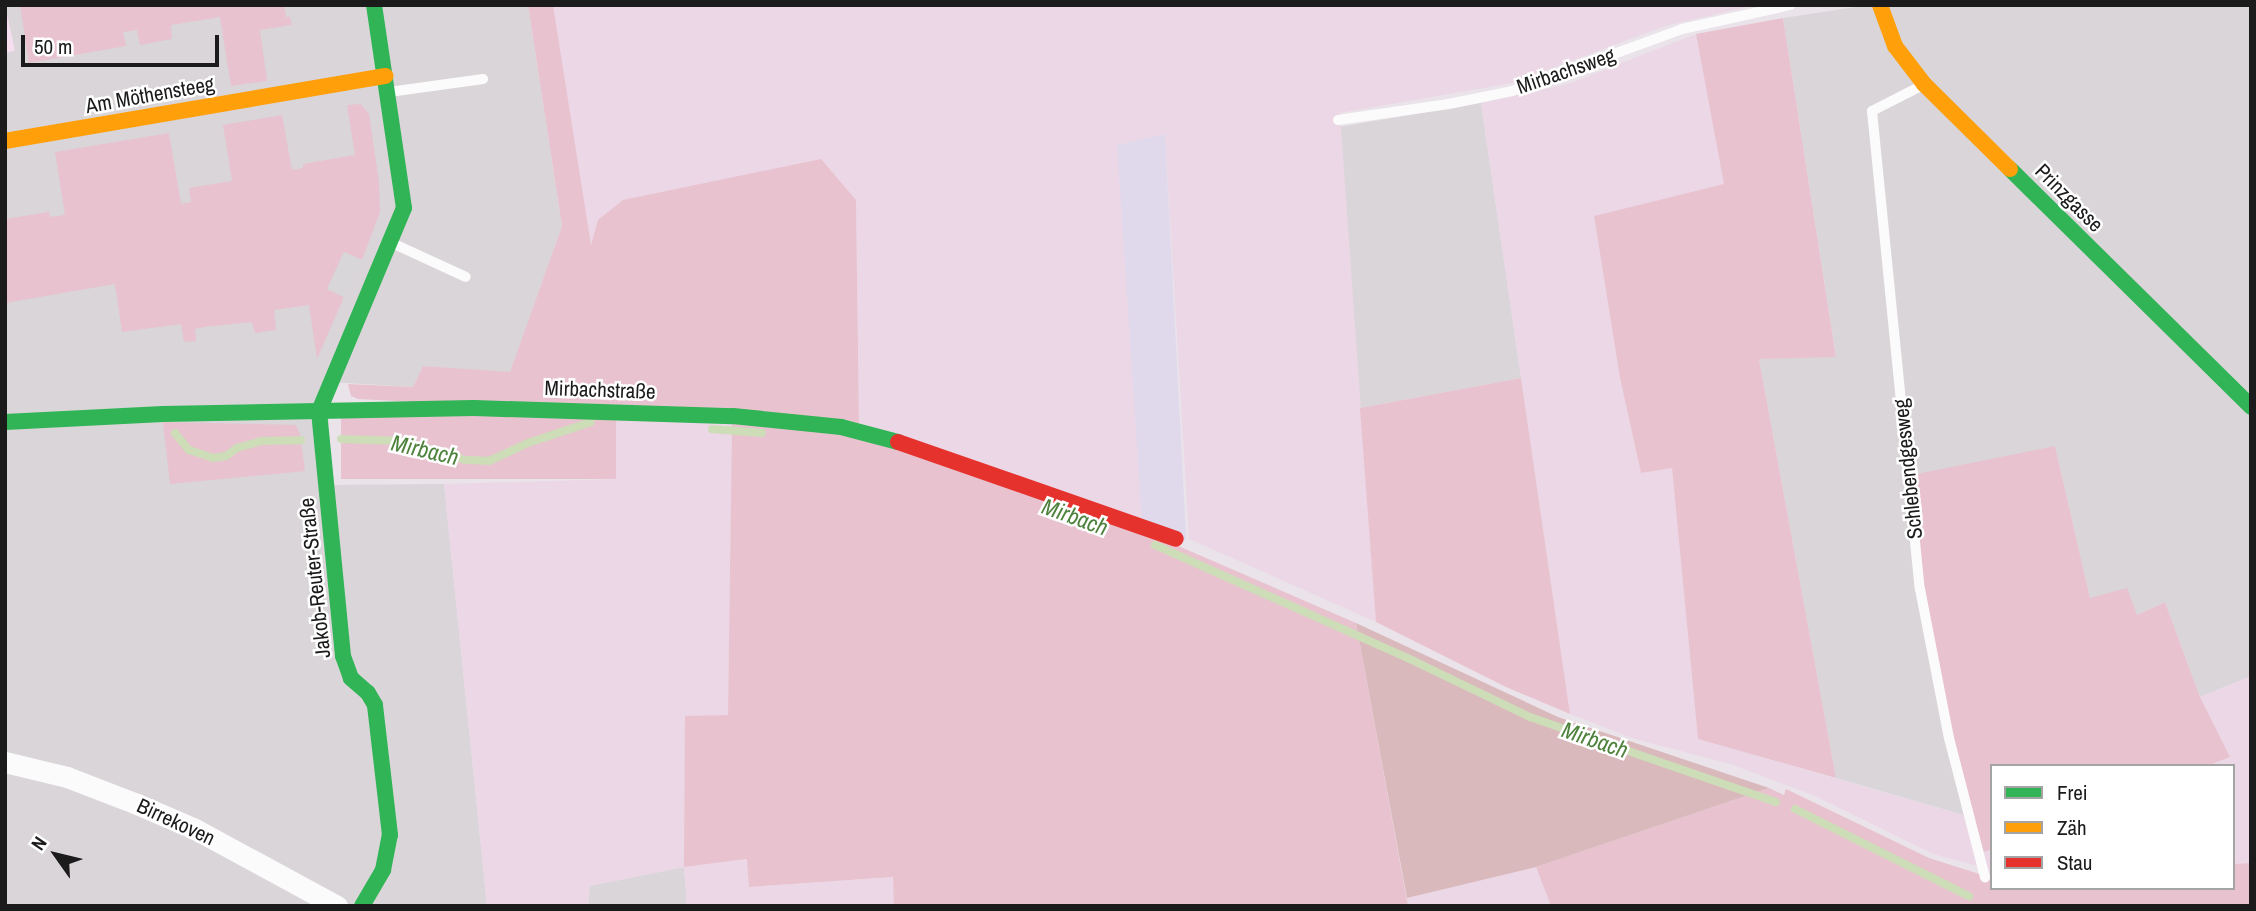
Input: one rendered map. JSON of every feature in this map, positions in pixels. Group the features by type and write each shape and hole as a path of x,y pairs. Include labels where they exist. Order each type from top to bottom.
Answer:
{"street":[{"name":"Jakob-Reuter-Straße","path":"362,906 383,870 390,835 375,705 368,693 351,678 343,656 319,411 322,397 402,219 404,197 374,5"},
{"name":"Prinzgasse","path":"1880,5 1895,47 1924,84 2251,407"},
{"name":"Am Möthensteeg","path":"5,141 386,76"},
{"name":"Mirbachstraße","path":"5,422 474,408 733,416 841,427 881,436 1175,539"},
{"name":"Birrekoven","path":"5,762 67,777 195,829 337,906"}],"lane":[{"name":"Mirbachsweg","path":"1339,120 1448,104 1512,90 1682,30 1790,5"},
{"path":"388,92 483,79"},
{"name":"Schlebendgesweg","path":"1924,84 1872,111 1920,589 1949,738 1985,877"},
{"path":"393,243 466,277"}],"shaded area":[{"path":"5,5 528,5 562,226 510,373 423,366 413,387 330,382 326,485 444,484 487,906 5,906"},
{"path":"5,5 15,51 5,53"},
{"path":"20,5 284,6 286,17 290,17 292,25 260,30 267,81 231,86 220,17 171,25 172,39 140,45 137,30 123,32 126,46 29,63"},
{"path":"528,5 553,5 591,245 598,220 623,200 821,159 856,200 859,425 358,399 351,396 348,384 413,387 423,366 510,372 562,226"},
{"path":"553,5 1756,5 1665,26 1512,83 1340,113 1376,622 1189,539 1165,134 1117,145 1142,521 859,425 856,200 591,247"},
{"path":"1869,5 2251,5 2251,676 2200,697 2165,602 2137,615 2090,598 2055,446 1967,816 1836,778 1759,359 1836,356 1783,18"},
{"path":"1783,18 1836,357 1759,359 1836,778 1698,739 1672,468 1641,473 1620,378 1594,216 1724,184 1696,34"},
{"path":"1696,34 1725,184 1594,216 1620,378 1641,473 1672,467 1698,739 1967,816 1979,854 1990,850 1990,878 1985,877 1981,867 1933,854 1815,796 1733,765 1632,738 1570,714 1481,103 1568,84"},
{"path":"1481,103 1521,378 1360,408 1339,127"},
{"path":"361,104 369,114 379,182 380,212 362,260 344,252 327,289 344,297 317,359 309,305 274,310 276,330 255,333 252,322 204,327 195,329 196,341 184,342 181,324 122,332 115,284 5,303 5,219 49,212 50,217 65,215 55,152 169,133 181,204 191,202 189,188 232,181 223,125 282,115 292,170 303,168 303,164 355,155 347,105"},
{"path":"1165,134 1186,539 1137,542 1116,137"},
{"path":"344,252 362,260 346,298 327,289"},
{"path":"1521,378 1570,714 1506,687 1376,622 1360,408"},
{"path":"341,416 616,416 616,479 341,479"},
{"path":"616,416 732,422 728,715 685,717 685,867 748,859 749,887 894,877 894,906 687,906 684,867 590,886 588,906 487,906 444,484 616,479"},
{"path":"163,422 296,425 300,434 305,471 170,484"},
{"path":"732,422 854,433 1169,542 1356,623 1408,906 894,906 893,877 749,887 747,859 684,867 685,716 728,715"},
{"path":"2055,446 2090,598 2127,588 2137,615 2165,602 2200,697 2230,757 2212,764 1990,764 1990,850 1979,854 1949,738 1907,476"},
{"path":"1356,623 1558,717 1769,788 1536,867 1407,898"},
{"path":"2251,676 2251,863 2235,864 2235,764 2212,764 2230,757 2200,697"},
{"path":"1769,788 1784,795 1786,789 1929,858 1990,877 1990,890 2235,890 2235,864 2251,863 2251,906 1551,906 1536,867"},
{"path":"684,867 687,906 588,906 589,886"},
{"path":"1536,867 1551,906 1408,906 1407,898"}],"waterway":[{"name":"Mirbach","path":"341,439 404,441 465,460 489,461 528,443 591,422"},
{"name":"Mirbach","path":"712,429 762,433"},
{"name":"Mirbach","path":"175,433 189,450 213,458 226,456 237,448 262,441 301,440"},
{"name":"Mirbach","path":"1155,545 1416,662 1530,717 1776,802"},
{"name":"Mirbach","path":"1795,809 1969,896"}],"traffic: fast":[{"path":"362,906 383,870 390,835 375,705 368,693 351,678 343,656 319,411 404,208 374,5"},
{"path":"2010,169 2251,407"},
{"path":"5,422 163,414 474,408 733,416 841,427 898,442"}],"traffic: slow":[{"path":"1880,5 1895,46 1924,84 2010,169"},
{"path":"5,141 385,76"}],"traffic: jam":[{"path":"898,442 1176,539"}]}
